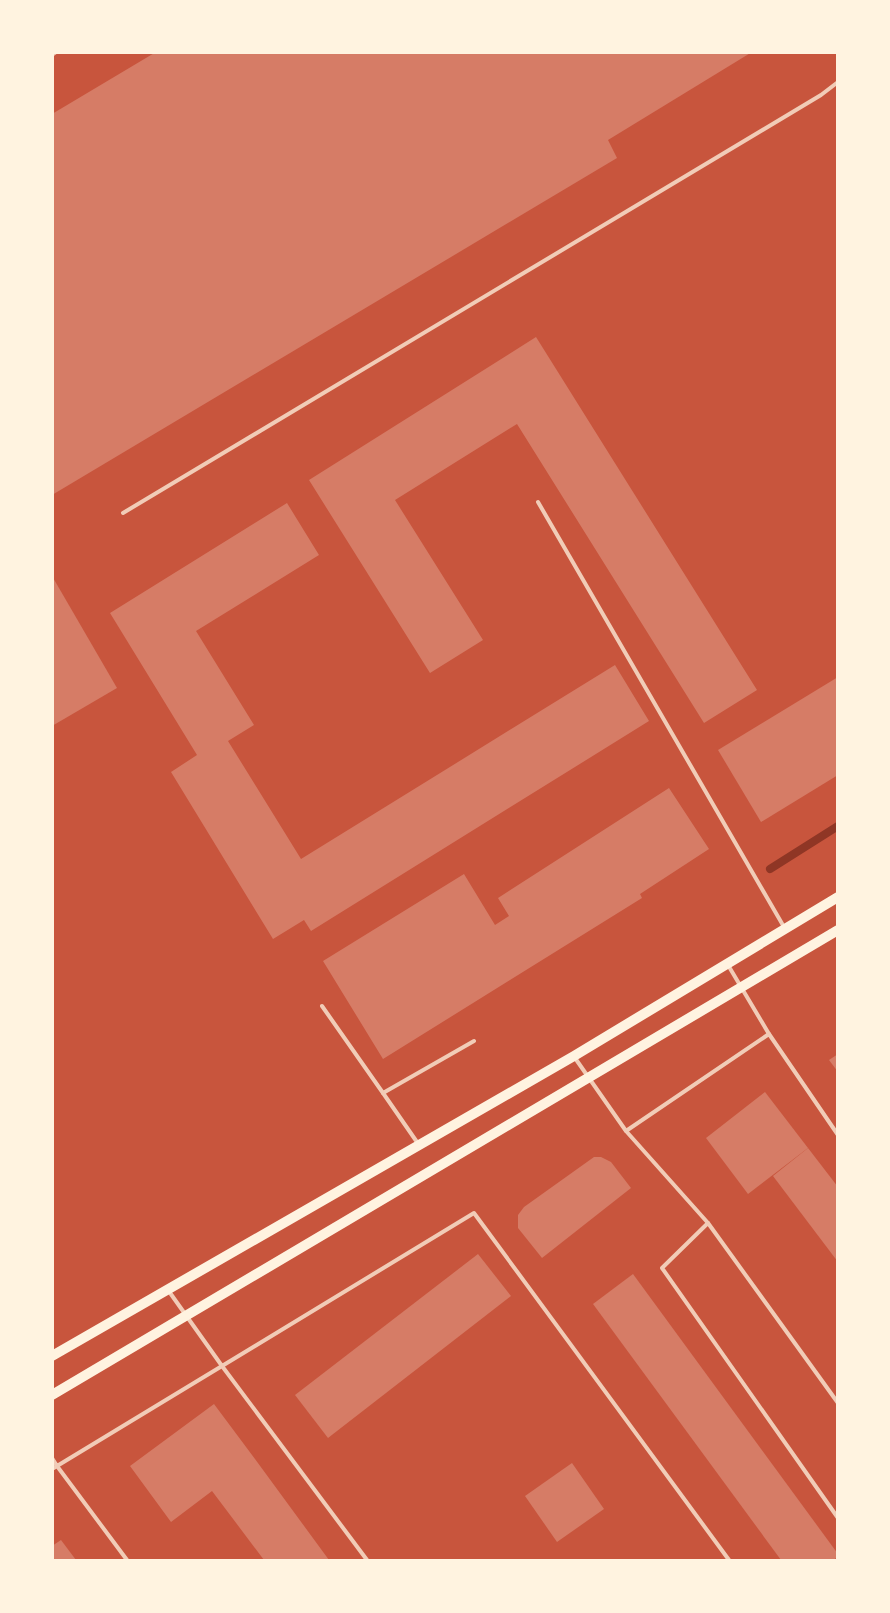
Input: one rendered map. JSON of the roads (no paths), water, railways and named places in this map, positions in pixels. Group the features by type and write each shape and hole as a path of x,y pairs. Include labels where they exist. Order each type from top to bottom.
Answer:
{"main road":[{"path":"52,1356 574,1056 838,897"},
{"path":"52,1395 838,930"}],"lane":[{"path":"52,55 56,52"},
{"path":"123,513 821,95 838,82"},
{"path":"538,502 785,929"},
{"path":"727,964 769,1034 838,1135"},
{"path":"322,1006 419,1145"},
{"path":"626,1131 769,1034"},
{"path":"384,1093 474,1041"},
{"path":"574,1056 626,1131 708,1223 838,1403"},
{"path":"52,1469 474,1213 729,1560"},
{"path":"708,1223 662,1268 838,1518"},
{"path":"168,1290 185,1316 367,1560"},
{"path":"52,1458 127,1560"}],"waterway":[{"path":"770,869 838,826"}]}
